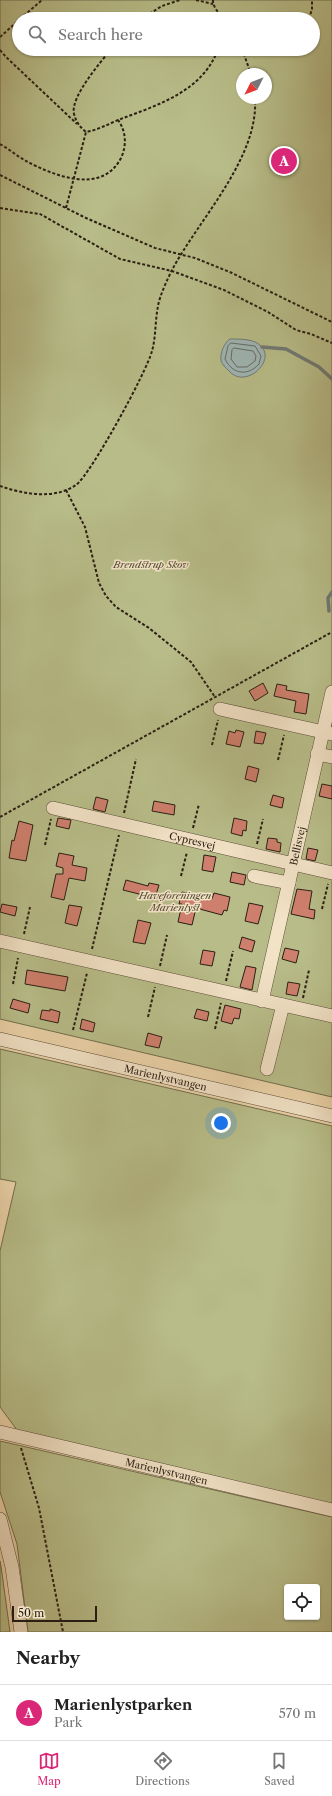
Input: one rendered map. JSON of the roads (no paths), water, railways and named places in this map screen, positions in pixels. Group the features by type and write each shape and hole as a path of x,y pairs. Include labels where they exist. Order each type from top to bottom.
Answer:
{"street":[{"name":"Bellisvej","path":"262,1001 317,754 327,733 332,692"},
{"path":"217,703 286,724 327,733"},
{"path":"317,754 332,757"},
{"name":"Cypresvej","path":"53,808 332,873"},
{"path":"254,876 289,884"},
{"path":"0,940 89,962 332,1016"},
{"path":"267,1069 283,1005"},
{"name":"Marienlystvangen","path":"0,1039 332,1116"},
{"name":"Marienlystvangen","path":"0,1432 332,1510"},
{"path":"0,1519 12,1567 21,1632"}],"water":[{"path":"230,339 251,341 257,343 263,349 265,356 263,363 252,375 244,377 236,376 222,363 221,355 224,346"}],"waterway":[{"path":"262,347 286,349 319,367 332,379"},
{"path":"329,611 328,598 332,592"}],"place":[{"name":"Marienlystparken","path":"284,161"}],"park label":[{"name":"Brendstrup Skov","path":"151,564"},
{"name":"Haveforeningen Marienlyst","path":"175,900"}]}
